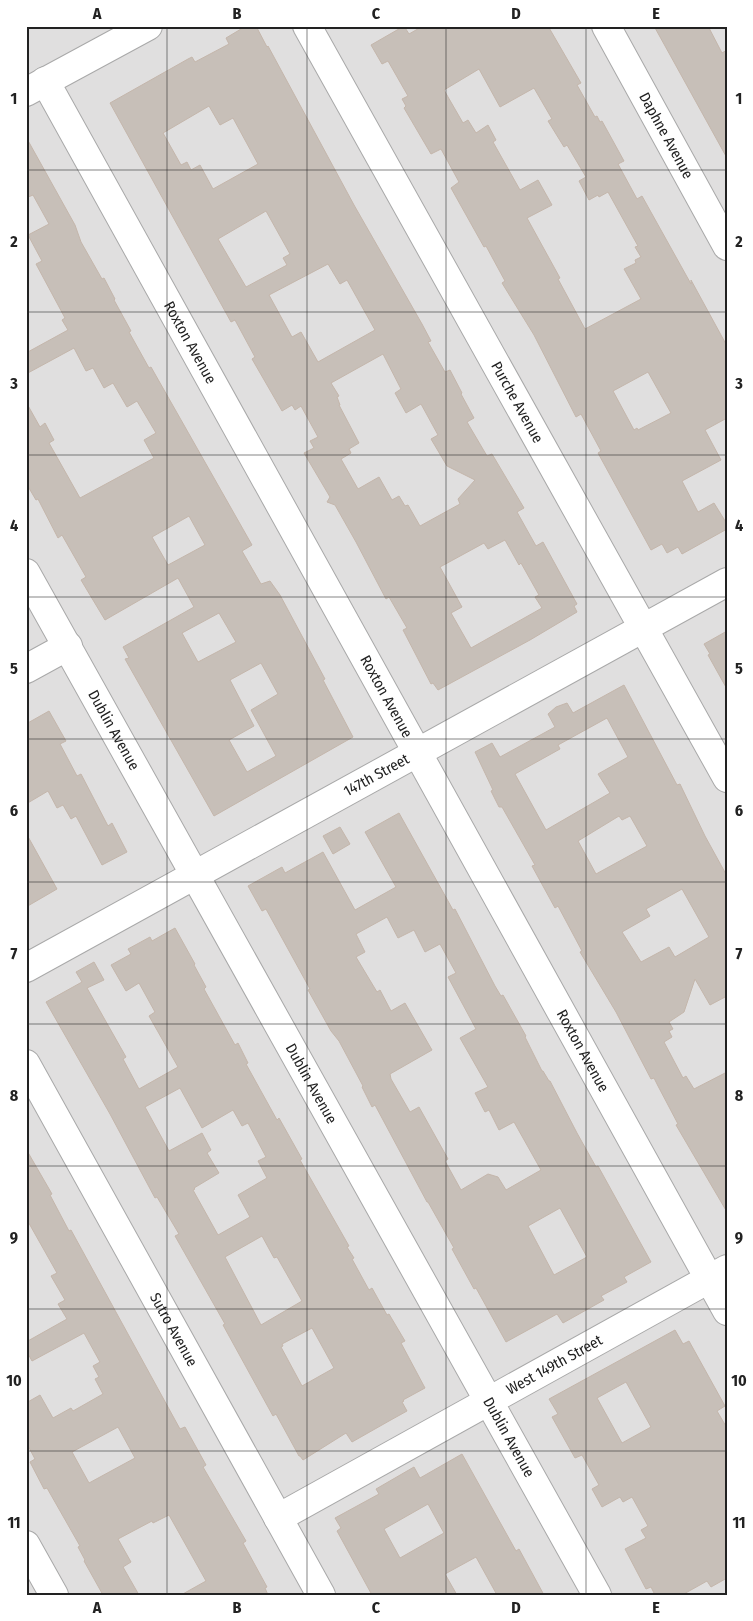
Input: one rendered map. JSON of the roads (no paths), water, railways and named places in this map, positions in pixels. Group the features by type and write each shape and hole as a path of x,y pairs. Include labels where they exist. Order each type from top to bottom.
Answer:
{"street":[{"path":"36,87 148,26"},
{"name":"Purche Avenue","path":"307,26 727,778"},
{"name":"Daphne Avenue","path":"606,26 727,246"},
{"name":"Roxton Avenue","path":"36,87 718,1274 727,1311"},
{"name":"Dublin Avenue","path":"26,573 597,1595"},
{"name":"147th Street","path":"26,968 727,582"},
{"path":"26,669 68,646"},
{"name":"Sutro Avenue","path":"26,1064 321,1595"},
{"name":"West 149th Street","path":"278,1518 718,1274"},
{"path":"26,1546 54,1595"}]}
